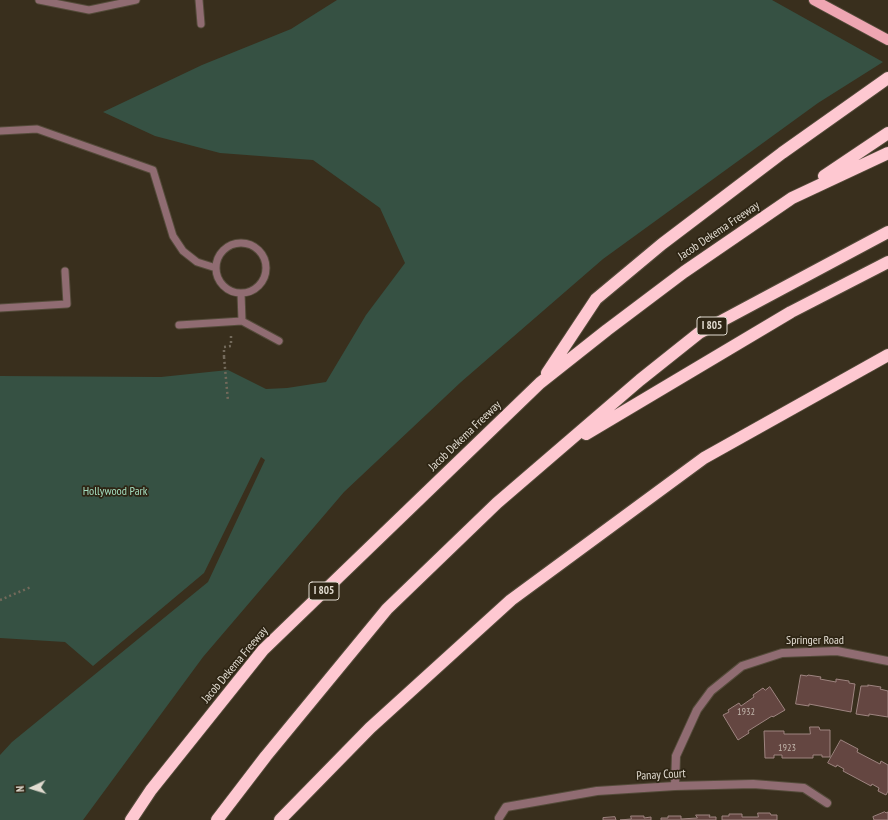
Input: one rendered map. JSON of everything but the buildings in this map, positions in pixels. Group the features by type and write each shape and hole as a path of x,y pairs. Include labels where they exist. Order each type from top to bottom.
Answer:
{"highway":[{"path":"540,383 596,299 662,244 782,153 888,78"},
{"path":"792,198 888,133"},
{"name":"Jacob Dekema Freeway","path":"131,820 151,790 262,650 540,383 684,272 792,198 888,153"},
{"name":"I 805","path":"217,820 266,756 387,609 497,503 640,380 699,333 888,232"},
{"path":"557,451 791,312 888,262"},
{"path":"280,820 370,728 511,600 704,458 888,355"}],"main road":[{"path":"814,0 888,40"}],"street":[{"name":"Springer Road","path":"675,786 676,756 697,710 711,691 742,666 782,652 837,651 888,661"},
{"name":"Panay Court","path":"499,818 506,807 597,791 675,786 753,784 804,788 827,803"}],"lane":[{"path":"39,0 89,10 136,0"},
{"path":"199,0 201,24"},
{"path":"0,131 37,129 153,170 173,236 183,251 197,262 216,268"},
{"path":"237,244 246,244 254,247 260,253 264,260 266,269 261,283 248,292 241,293 233,292 221,283 217,276 216,268 222,252 237,244"},
{"path":"0,308 67,304 65,271"},
{"path":"241,293 242,321"},
{"path":"179,325 242,321 279,341"}],"path":[{"path":"228,401 224,347 231,346 231,332"},
{"path":"0,600 31,587"}],"green space":[{"name":"Hollywood Park","path":"337,0 772,0 883,62 818,103 603,259 461,382 344,492 203,657 83,820 0,820 0,755 12,742 208,582 265,460 261,457 204,573 93,666 65,642 0,638 0,376 161,377 228,370 266,389 287,388 326,382 366,315 405,263 380,208 313,160 220,153 155,136 103,112 202,65 291,29"}]}
